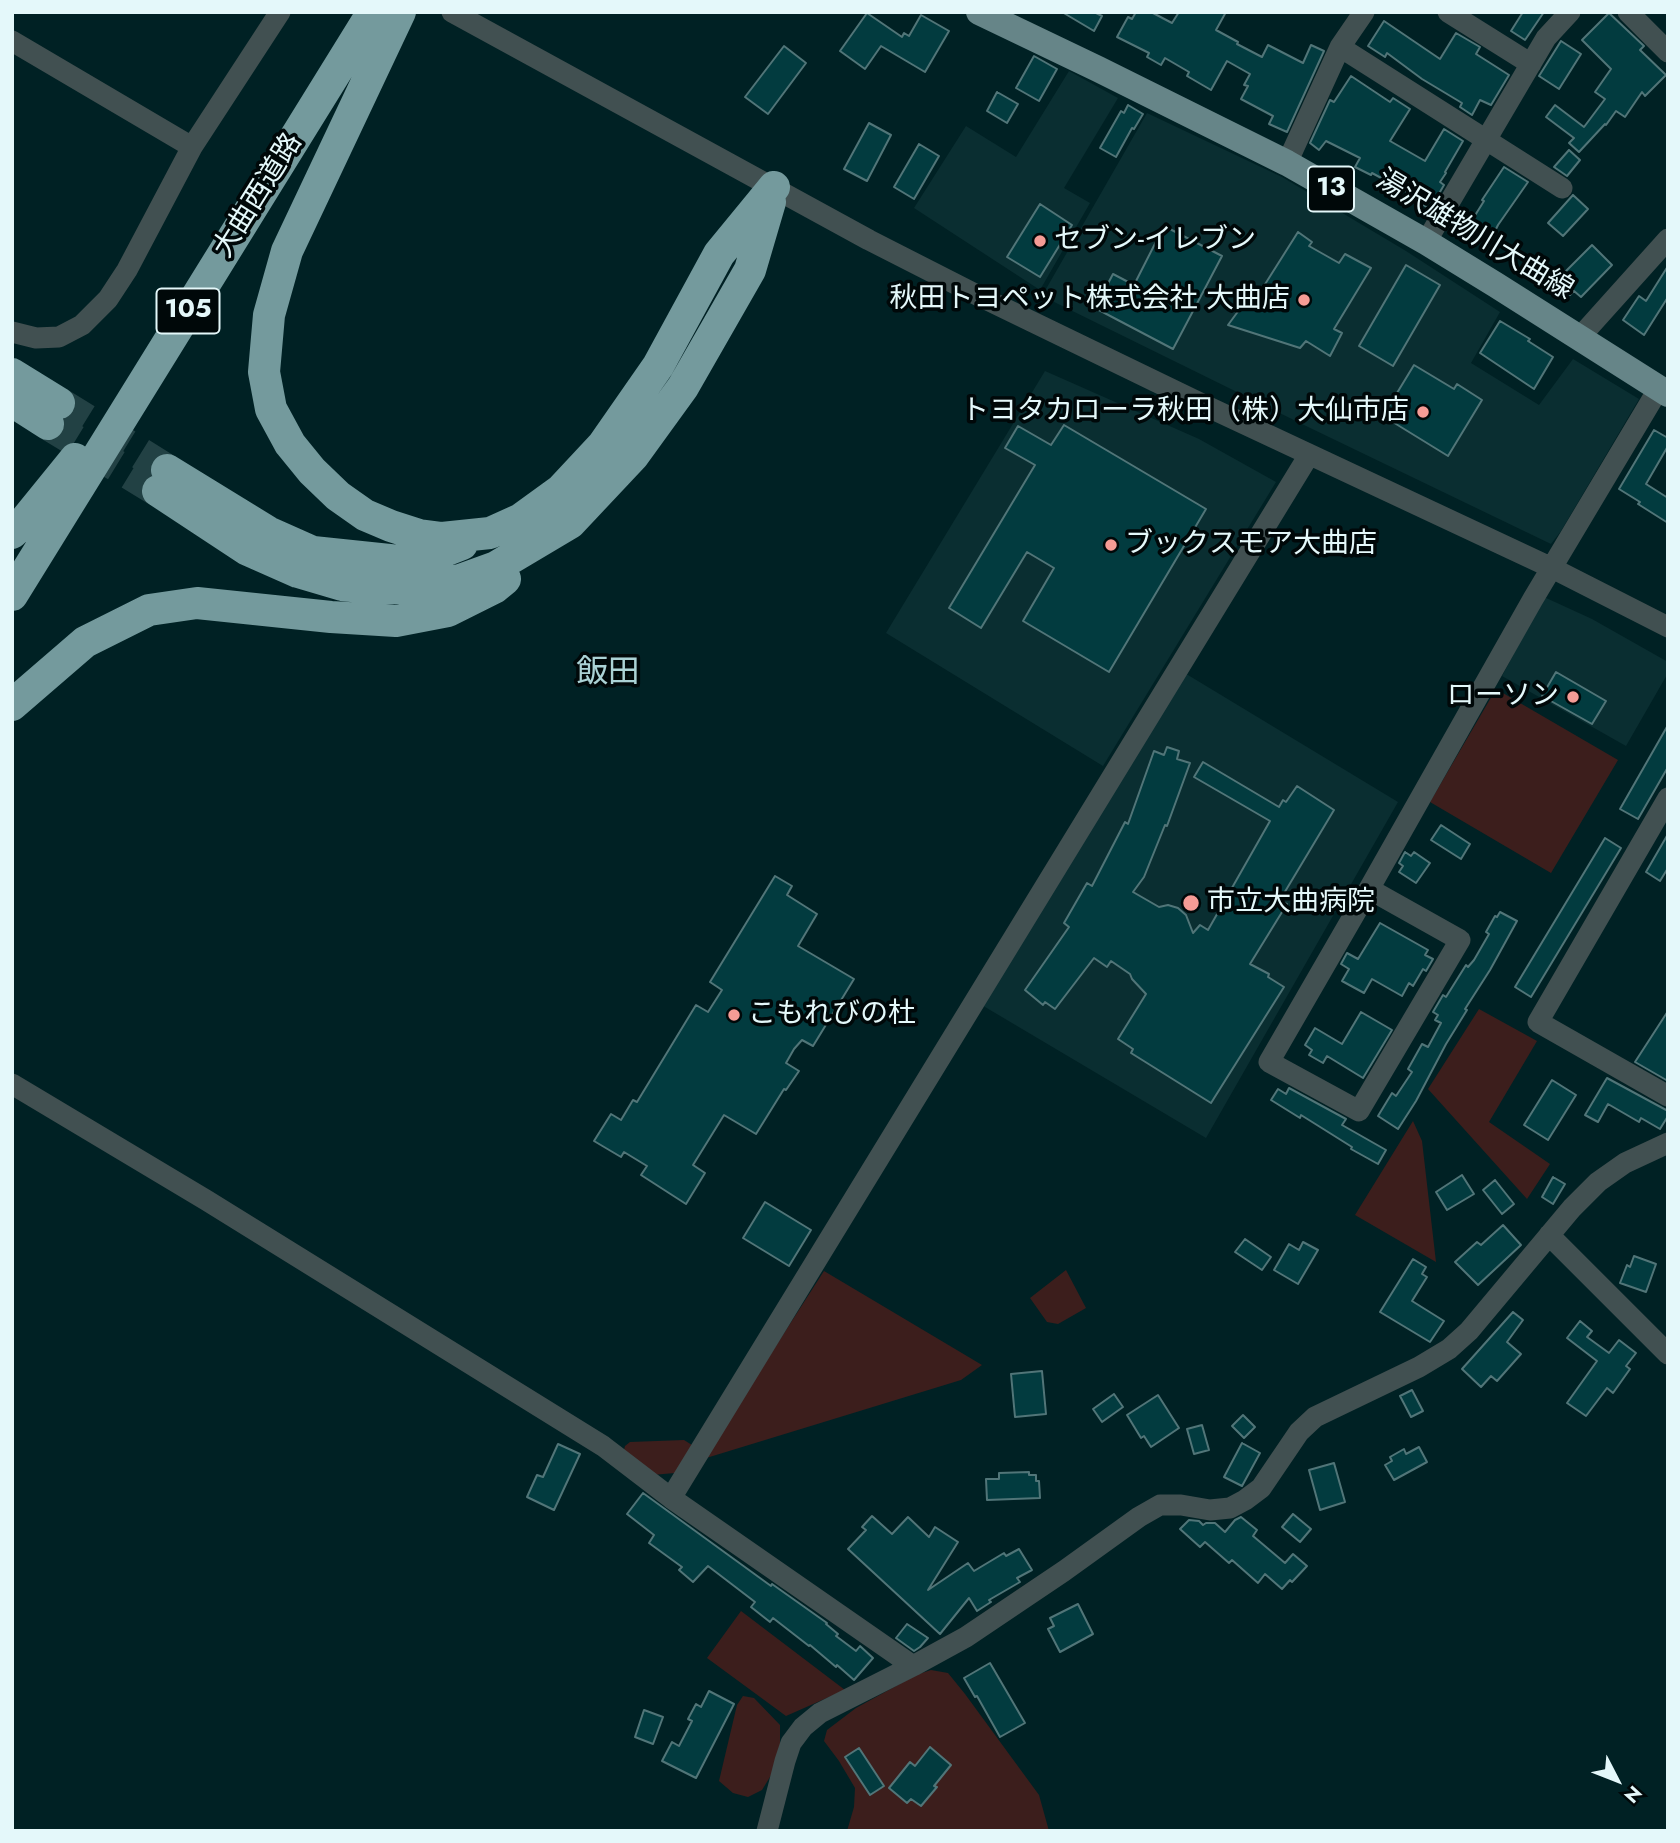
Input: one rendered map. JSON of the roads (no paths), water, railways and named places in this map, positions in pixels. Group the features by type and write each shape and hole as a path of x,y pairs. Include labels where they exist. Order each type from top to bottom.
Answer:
{"highway":[{"path":"12,533 65,473 134,377 260,188 375,27 400,12"},
{"path":"375,27 287,251 268,315 264,372 271,409 290,444 312,471 338,496 365,515 391,526 431,537 490,533"},
{"name":"大曲西道路","path":"12,595 375,27"},
{"path":"12,705 85,642 149,610 197,603 396,621 448,611 494,588 570,523 633,456 683,387 750,270 774,187"},
{"path":"570,523 496,568 460,580 427,586 381,589 342,585 298,572 246,549 163,481 313,552 399,561 435,555 521,519 561,490 603,445 658,366 719,254 774,187"},
{"path":"12,374 54,413 12,401"}],"main road":[{"name":"湯沢雄物川大曲線","path":"979,12 1287,163 1426,242 1663,391"}],"street":[{"path":"12,332 36,338 59,337 82,325 108,299 127,270 192,147 280,12"},
{"path":"452,12 869,240 977,295 1309,455 1552,568 1668,627"},
{"path":"1287,163 1340,47 1364,12"},
{"path":"1448,12 1531,64"},
{"path":"1426,242 1546,38 1570,12"},
{"path":"1628,12 1668,52"},
{"path":"12,41 192,147"},
{"path":"1340,47 1562,188"},
{"path":"1580,337 1668,239"},
{"path":"1369,889 1460,940 1359,1111 1269,1062 1552,568 1663,391"},
{"path":"671,1498 1309,455"},
{"path":"1668,798 1538,1022 1668,1096"},
{"path":"12,1083 603,1446 671,1498 913,1666"},
{"path":"766,1831 792,1743 803,1727 820,1713 966,1637 1160,1505 1210,1510 1230,1508 1245,1500 1261,1488 1299,1432 1315,1417 1419,1367 1448,1349 1469,1331 1549,1235 1598,1182 1625,1163 1668,1143"},
{"path":"1549,1235 1668,1354"}],"tunnel":[{"path":"59,403 167,470"},
{"path":"48,424 158,491"}],"place":[{"name":"セブン-イレブン","path":"1040,241"},
{"name":"秋田トヨペット株式会社 大曲店","path":"1304,300"},
{"name":"トヨタカローラ秋田（株）大仙市店","path":"1423,412"},
{"name":"ブックスモア大曲店","path":"1111,545"},
{"name":"ローソン","path":"1573,697"},
{"name":"市立大曲病院","path":"1191,903"},
{"name":"こもれびの杜","path":"734,1015"}],"district":[{"name":"飯田","path":"608,674"}]}
